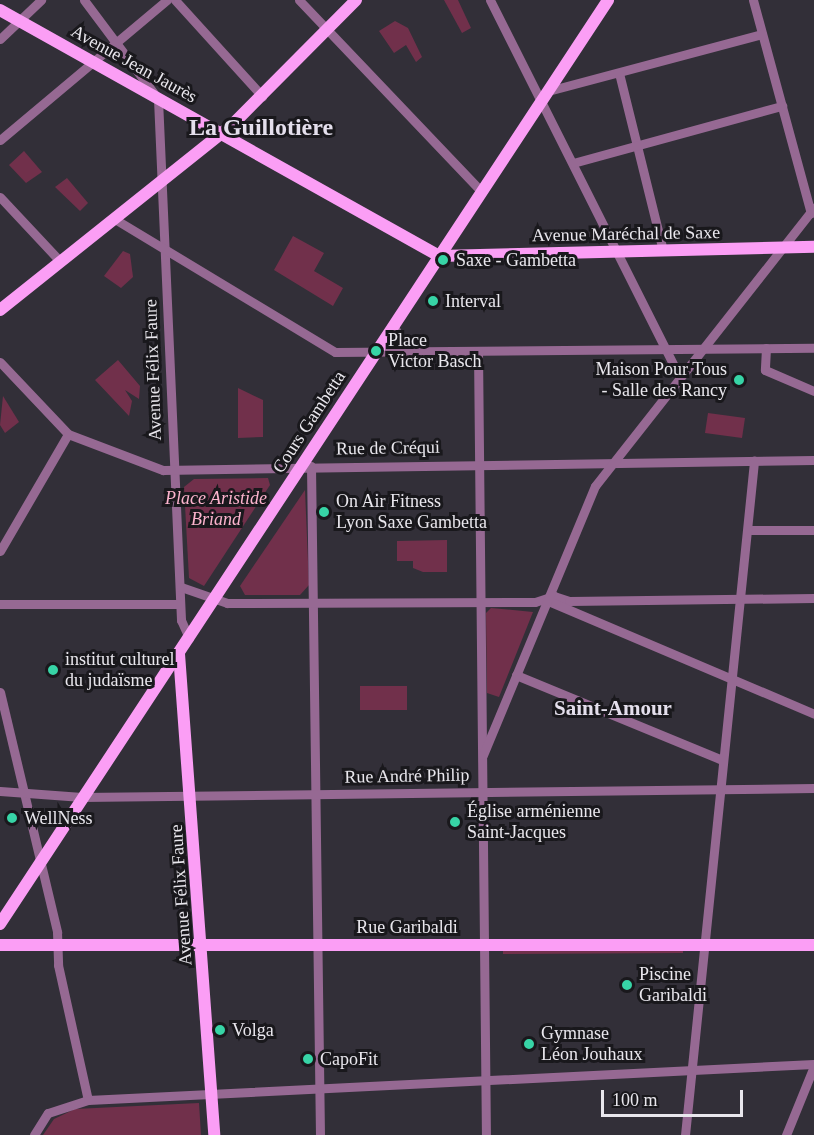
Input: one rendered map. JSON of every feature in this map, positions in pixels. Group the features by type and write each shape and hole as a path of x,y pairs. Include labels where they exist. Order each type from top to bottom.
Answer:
{"main road":[{"path":"0,310 58,259 222,134 356,0"},
{"name":"Cours Gambetta","path":"0,924 82,797 306,466 438,255 608,0"},
{"name":"Avenue Jean Jaurès","path":"0,10 438,255"},
{"name":"Avenue Maréchal de Saxe","path":"438,255 814,247"},
{"name":"Avenue Félix Faure","path":"179,654 193,795 200,944 214,1135"},
{"name":"Rue Garibaldi","path":"0,945 483,944 704,939 814,945"}],"street":[{"path":"0,39 41,0"},
{"path":"84,0 120,43 158,99"},
{"path":"0,140 120,43 167,0"},
{"path":"175,0 262,96"},
{"path":"299,0 481,191"},
{"path":"490,0 680,377"},
{"path":"481,760 592,492 777,248 812,210 753,0"},
{"path":"548,91 762,34"},
{"path":"618,73 663,251"},
{"name":"Avenue Félix Faure","path":"158,99 168,250 180,603 189,639"},
{"path":"573,163 782,106"},
{"path":"0,197 58,259"},
{"path":"113,218 335,352 814,348"},
{"path":"393,325 408,352"},
{"path":"766,348 765,370 814,391"},
{"path":"478,351 486,1135"},
{"name":"Rue de Créqui","path":"0,362 68,434 157,468 176,470 479,463 814,460"},
{"path":"0,550 68,434"},
{"path":"685,1135 754,461"},
{"path":"306,466 313,603 320,1135"},
{"path":"748,530 814,530"},
{"path":"181,587 213,602 480,602 550,596 569,601 814,598"},
{"path":"550,596 731,679 814,714"},
{"path":"0,604 180,603"},
{"path":"516,675 723,760"},
{"path":"0,692 22,795 40,861 88,1100"},
{"path":"481,734 493,734"},
{"name":"Rue André Philip","path":"0,791 22,795 82,797 720,788 814,789"},
{"path":"34,1135 48,1113 88,1100 485,1076 814,1065 786,1135"}],"green space":[{"path":"444,0 458,0 471,28 462,33"},
{"path":"395,21 408,28 422,57 416,62 406,45 394,53 379,31"},
{"path":"24,151 42,172 26,183 9,165"},
{"path":"67,178 88,203 80,211 55,187"},
{"path":"293,236 324,253 314,271 343,288 333,306 274,270"},
{"path":"123,251 130,254 133,277 121,288 104,276"},
{"path":"118,360 140,386 139,399 125,390 132,401 129,416 95,380"},
{"path":"238,388 263,400 263,437 238,438"},
{"path":"3,396 19,422 5,433 0,425"},
{"path":"708,413 745,418 742,438 705,433"},
{"name":"Place Aristide Briand","path":"268,478 270,485 204,586 189,578 184,487 194,479"},
{"name":"Place Aristide Briand","path":"305,490 309,585 300,595 245,595 240,586"},
{"path":"447,540 447,572 423,572 413,568 413,561 397,561 397,541"},
{"path":"491,608 533,612 499,697 487,693 486,613"},
{"path":"360,686 407,686 407,710 360,710"},
{"path":"503,950 683,950 683,953 503,954"},
{"path":"199,1103 201,1135 43,1135 54,1119 75,1109"}],"place":[{"name":"Saxe - Gambetta","path":"443,260"},
{"name":"Interval","path":"433,301"},
{"name":"Place Victor Basch","path":"376,351"},
{"name":"Maison Pour Tous - Salle des Rancy","path":"739,380"},
{"name":"On Air Fitness Lyon Saxe Gambetta","path":"324,512"},
{"name":"institut culturel du judaïsme","path":"53,670"},
{"name":"WellNess","path":"12,818"},
{"name":"Église arménienne Saint-Jacques","path":"455,822"},
{"name":"Piscine Garibaldi","path":"627,985"},
{"name":"Volga","path":"220,1030"},
{"name":"Gymnase Léon Jouhaux","path":"529,1044"},
{"name":"CapoFit","path":"308,1059"}],"district":[{"name":"La Guillotière","path":"261,128"},
{"name":"Saint-Amour","path":"613,708"}]}
